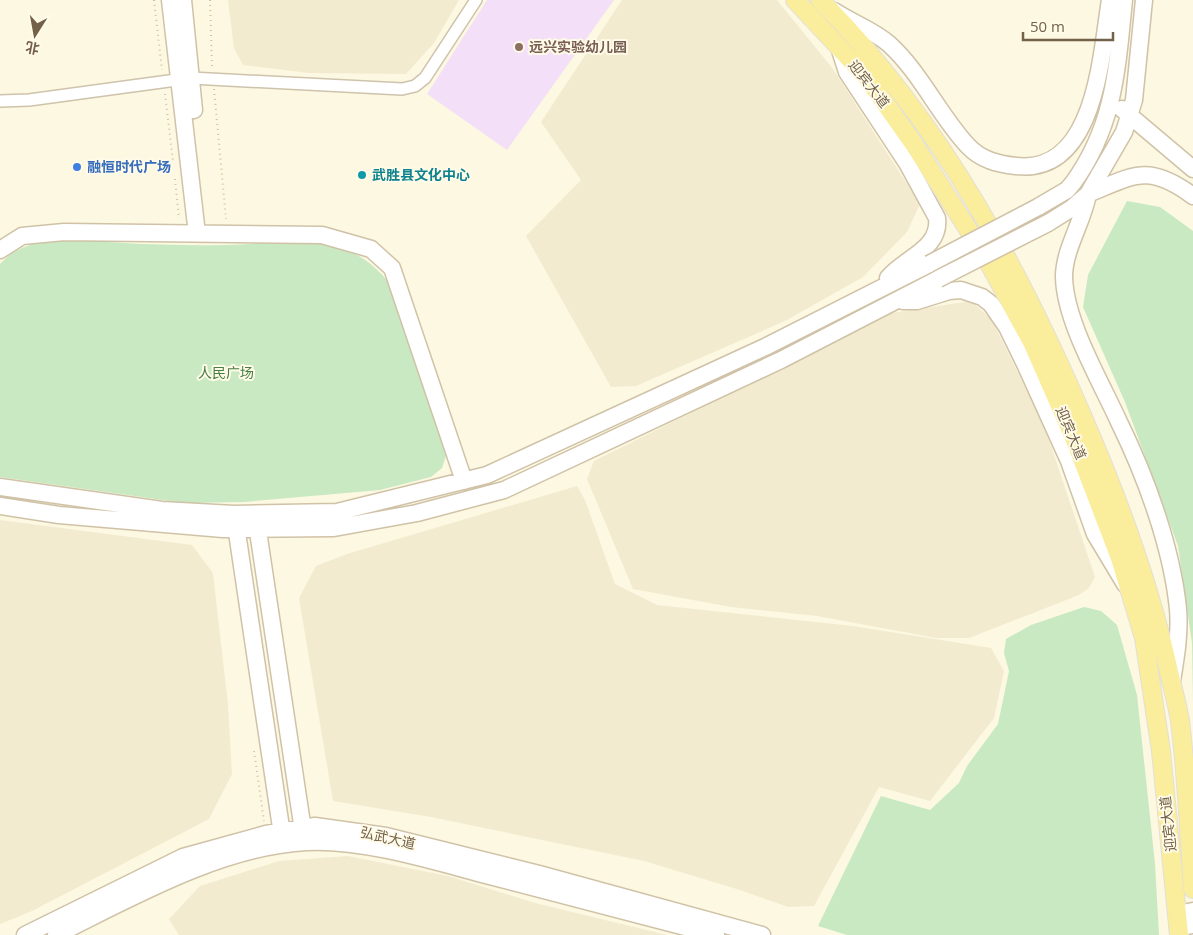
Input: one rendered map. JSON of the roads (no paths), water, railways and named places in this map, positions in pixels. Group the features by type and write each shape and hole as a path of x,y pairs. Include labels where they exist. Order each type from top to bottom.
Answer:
{"main road":[{"path":"170,0 195,234"},
{"path":"178,80 183,0"},
{"name":"迎宾大道","path":"796,0 866,76 914,144 985,256 1032,342 1075,440 1120,558 1144,638 1161,750 1182,924"},
{"path":"822,2 889,44 905,62 955,131 970,148 988,161 1024,167 1038,166 1064,152 1089,110 1101,66 1110,0"},
{"path":"0,506 59,515 198,528 235,522 337,512 487,475 765,347 929,264 1067,190 1078,175 1104,126 1112,98 1124,0"},
{"path":"1144,0 1134,100 1130,117 1113,154 1088,194 1067,257 1064,278 1070,309 1083,345 1120,422 1160,526 1178,609 1178,642 1172,686"},
{"name":"迎宾大道","path":"822,2 903,95 966,186 1016,273 1066,375 1114,490 1153,603 1180,720 1193,889"},
{"path":"839,47 847,72 907,163 937,218 938,226 929,244 894,271 880,289"},
{"path":"1112,98 1130,117 1154,134 1193,169"},
{"path":"256,521 334,528 417,513 504,490 781,360 1048,223 1072,208 1088,194 1126,177 1142,174 1180,186 1193,196"},
{"path":"0,250 22,236 64,232 322,235 370,249 392,268 464,481"},
{"path":"895,300 917,301 949,291 961,290 982,297 991,304 1007,327 1069,461 1095,534 1131,594"},
{"path":"0,487 235,522"},
{"path":"256,521 303,835"},
{"path":"235,522 283,838"},
{"name":"弘武大道","path":"303,835 315,826 349,829 386,836 539,874 762,935"},
{"name":"弘武大道","path":"25,935 183,857 224,844 303,835 433,861 716,935"},
{"name":"弘武大道","path":"56,935 195,869 250,852 283,838"}],"street":[{"path":"0,101 29,100 178,80 213,79 402,89 415,86 425,78 476,0"}],"place":[{"name":"远兴实验幼儿园","path":"519,47"},
{"name":"融恒时代广场","path":"77,167"},
{"name":"武胜县文化中心","path":"362,175"}],"park label":[{"name":"人民广场","path":"226,373"}]}
